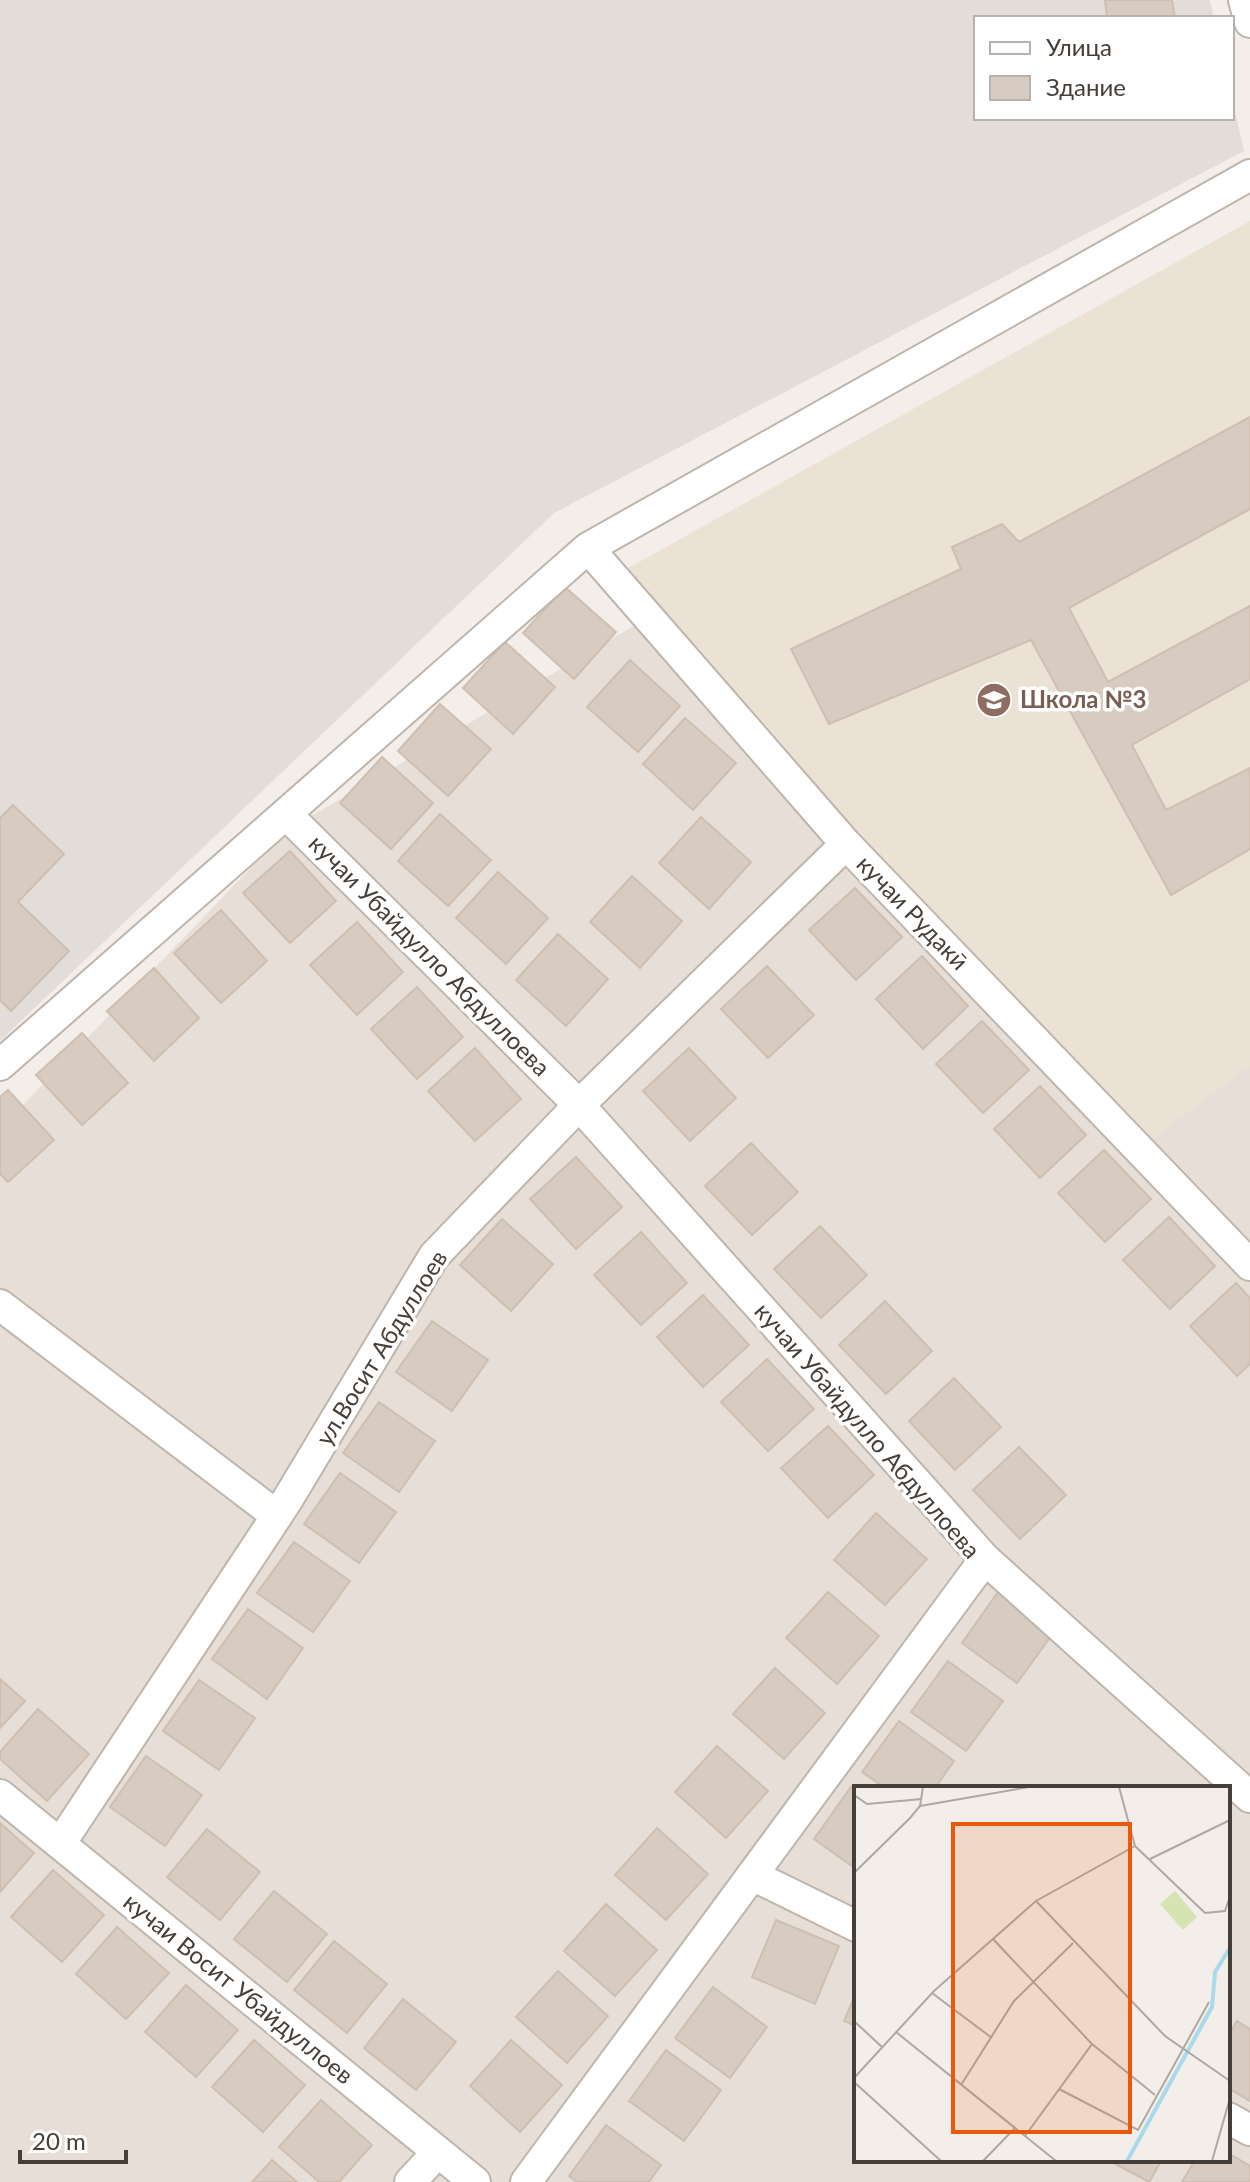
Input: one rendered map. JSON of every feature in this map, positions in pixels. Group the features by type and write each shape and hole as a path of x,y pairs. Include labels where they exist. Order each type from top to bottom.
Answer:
{"street":[{"path":"1244,0 1250,22"},
{"path":"0,1065 588,548 1250,175"},
{"name":"кучаи Рудакӣ","path":"588,548 846,844 1250,1265"},
{"name":"кучаи Убайдулло Абдуллоева","path":"286,814 579,1105 985,1559 526,2182"},
{"name":"ул.Восит Абдуллоев","path":"60,1844 277,1516 434,1256 579,1105 846,844"},
{"path":"0,1305 277,1516"},
{"path":"985,1559 1250,1797"},
{"name":"кучаи Восит Убайдуллоев","path":"0,1795 475,2182"},
{"path":"752,1875 854,1925"},
{"path":"1230,2119 1250,2130"},
{"path":"410,2182 438,2152"}],"shaded area":[{"path":"0,0 1210,0 1214,16 974,16 974,120 1234,120 1234,107 1244,151 554,513 0,1041"},
{"name":"Школа №3","path":"1250,221 1250,1066 1148,1143 875,857 625,570"},
{"path":"1250,363 1250,2182 0,2182 0,1129 286,831 632,627"}],"building":[{"path":"1105,0 1172,0 1175,16 1107,16"},
{"path":"1250,417 1250,509 1069,608 1108,682 1250,606 1250,679 1132,745 1166,810 1250,768 1250,849 1171,895 1031,640 829,724 791,649 961,569 952,547 1002,524 1019,542"},
{"path":"565,587 616,632 574,679 523,633"},
{"path":"505,642 555,687 513,734 463,688"},
{"path":"630,660 680,706 638,752 587,707"},
{"path":"440,704 491,749 448,796 398,751"},
{"path":"685,718 736,763 693,810 643,764"},
{"path":"382,757 433,803 391,849 340,803"},
{"path":"13,805 64,854 18,902 69,951 11,1011 0,1000 0,818"},
{"path":"440,814 491,860 448,906 398,861"},
{"path":"701,817 751,862 709,909 659,863"},
{"path":"290,851 336,901 290,943 243,893"},
{"path":"498,872 548,918 506,964 456,918"},
{"path":"632,876 682,921 640,968 590,922"},
{"path":"855,888 902,937 856,980 809,930"},
{"path":"221,910 267,961 221,1003 174,953"},
{"path":"357,922 403,972 357,1015 310,965"},
{"path":"558,934 608,979 566,1026 516,980"},
{"path":"922,956 968,1006 923,1049 876,999"},
{"path":"767,966 814,1015 768,1058 721,1009"},
{"path":"154,968 199,1018 154,1061 107,1011"},
{"path":"417,987 463,1037 417,1079 371,1029"},
{"path":"982,1021 1029,1070 983,1113 936,1064"},
{"path":"82,1033 128,1083 82,1125 36,1075"},
{"path":"475,1048 521,1099 475,1141 428,1091"},
{"path":"689,1048 736,1098 690,1141 643,1091"},
{"path":"1040,1086 1086,1135 1040,1178 994,1129"},
{"path":"8,1090 54,1140 8,1182 0,1174 0,1097"},
{"path":"751,1143 798,1192 752,1235 705,1186"},
{"path":"1104,1150 1151,1199 1105,1242 1058,1193"},
{"path":"576,1157 622,1207 576,1249 530,1199"},
{"path":"1169,1217 1215,1266 1170,1309 1123,1260"},
{"path":"502,1219 553,1264 511,1311 460,1265"},
{"path":"820,1226 867,1275 821,1318 774,1269"},
{"path":"641,1232 687,1283 641,1325 594,1275"},
{"path":"1236,1283 1250,1298 1250,1364 1237,1376 1190,1326"},
{"path":"703,1295 749,1345 703,1387 657,1337"},
{"path":"885,1301 932,1351 886,1394 839,1345"},
{"path":"432,1321 488,1360 452,1411 396,1372"},
{"path":"767,1359 814,1409 768,1451 721,1402"},
{"path":"954,1378 1001,1427 955,1470 909,1421"},
{"path":"379,1402 435,1441 399,1492 343,1453"},
{"path":"828,1426 874,1475 828,1518 781,1468"},
{"path":"1019,1447 1066,1495 1020,1539 973,1490"},
{"path":"340,1473 396,1512 359,1563 304,1524"},
{"path":"876,1513 927,1559 885,1605 834,1560"},
{"path":"294,1542 350,1581 313,1632 257,1593"},
{"path":"828,1592 879,1636 837,1684 786,1638"},
{"path":"998,1592 1054,1632 1017,1683 962,1643"},
{"path":"248,1609 303,1648 267,1699 212,1659"},
{"path":"948,1661 1003,1701 966,1751 911,1712"},
{"path":"775,1668 825,1713 784,1759 733,1714"},
{"path":"0,1679 25,1701 0,1728"},
{"path":"199,1680 255,1718 219,1770 163,1731"},
{"path":"38,1709 89,1754 47,1801 0,1759 0,1752"},
{"path":"899,1721 954,1761 936,1786 882,1786 862,1772"},
{"path":"717,1746 768,1791 726,1838 675,1792"},
{"path":"146,1756 202,1795 165,1846 110,1807"},
{"path":"851,1787 854,1789 854,1868 814,1839"},
{"path":"0,1823 34,1853 0,1892"},
{"path":"657,1828 708,1874 666,1920 615,1875"},
{"path":"207,1829 260,1872 220,1920 167,1877"},
{"path":"53,1870 104,1915 62,1962 11,1917"},
{"path":"274,1891 327,1934 287,1982 234,1939"},
{"path":"606,1904 657,1950 615,1996 564,1951"},
{"path":"776,1920 839,1946 815,2004 752,1977"},
{"path":"117,1927 169,1973 126,2019 76,1974"},
{"path":"334,1941 387,1984 347,2033 294,1990"},
{"path":"558,1971 608,2016 567,2063 516,2017"},
{"path":"186,1985 238,2030 196,2077 145,2032"},
{"path":"713,1987 767,2027 730,2078 675,2038"},
{"path":"854,1998 854,2025 844,2021"},
{"path":"403,1999 456,2042 416,2090 364,2048"},
{"path":"1237,2021 1250,2029 1250,2101 1230,2089 1230,2033"},
{"path":"254,2040 305,2085 263,2132 212,2087"},
{"path":"511,2040 562,2085 520,2132 470,2086"},
{"path":"666,2050 721,2090 684,2141 629,2101"},
{"path":"321,2100 372,2145 339,2182 319,2182 279,2147"},
{"path":"606,2125 661,2165 649,2182 577,2182 569,2176"},
{"path":"1230,2154 1250,2166 1250,2182 1182,2182 1194,2162 1230,2162"},
{"path":"272,2160 297,2182 252,2182"},
{"path":"1112,2162 1161,2162 1149,2182"}],"place":[{"name":"Школа №3","path":"994,700"}]}
